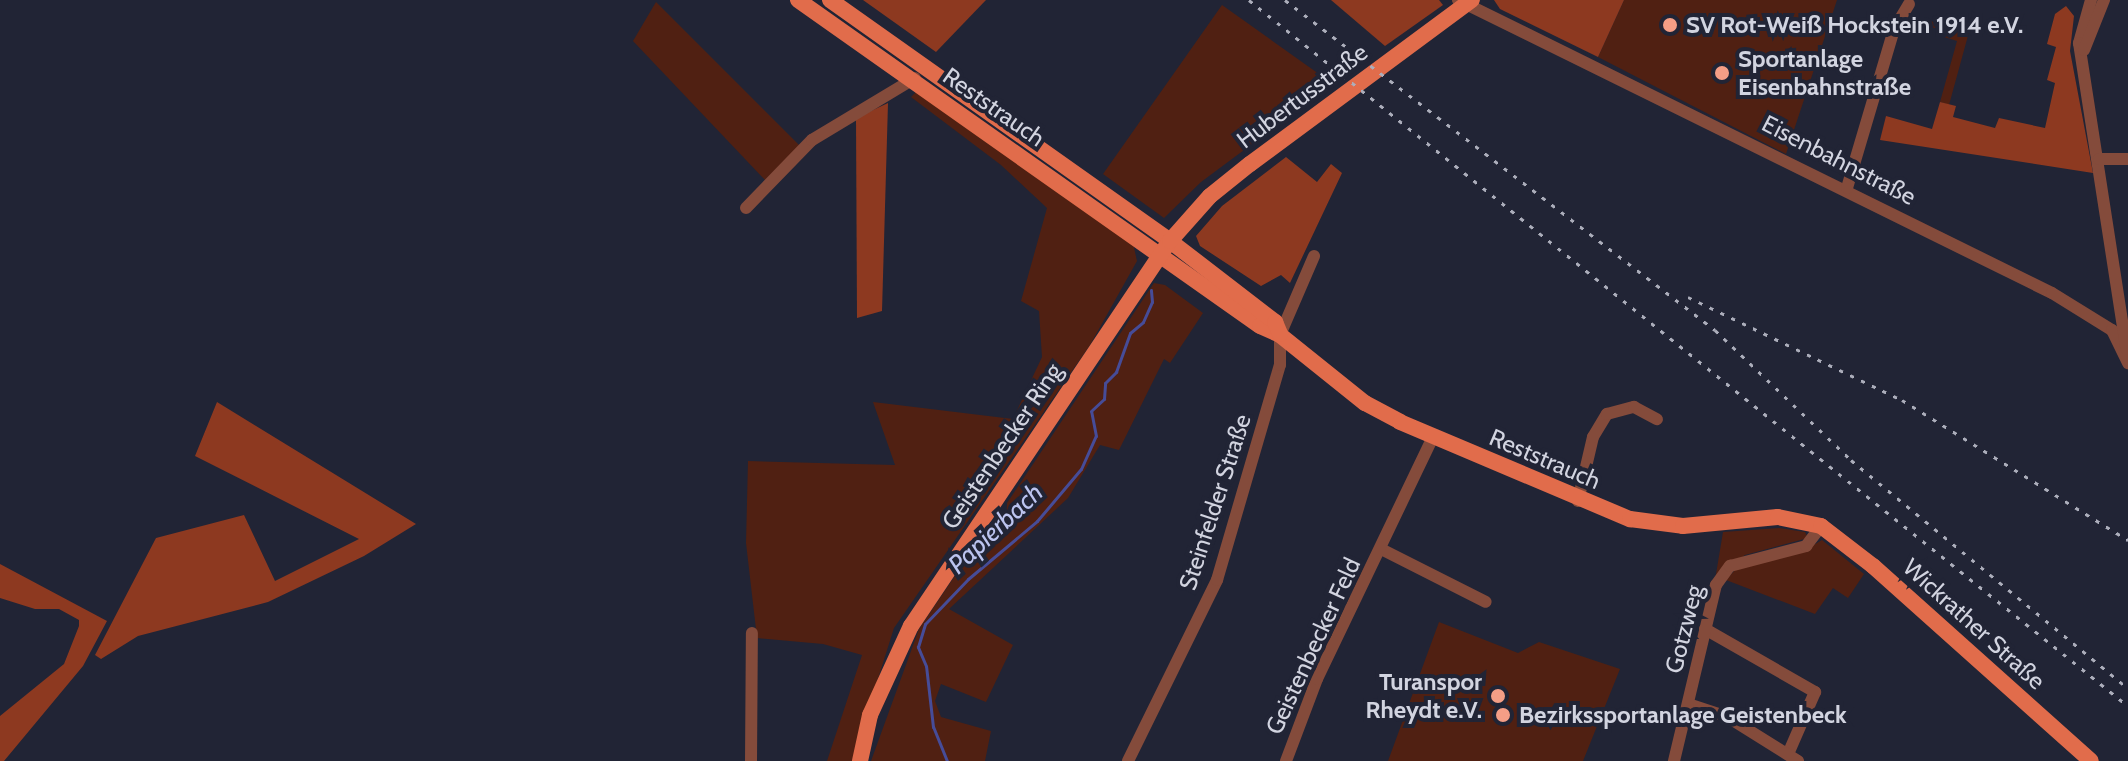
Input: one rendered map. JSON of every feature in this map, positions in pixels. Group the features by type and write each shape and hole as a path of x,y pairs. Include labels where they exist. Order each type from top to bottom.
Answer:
{"main road":[{"name":"Reststrauch","path":"798,0 1275,322 1280,335 1365,403 1433,437 1578,501 1664,526 1778,517 1821,526"},
{"name":"Reststrauch","path":"830,0 927,68 1165,247"},
{"name":"Hubertusstraße","path":"1165,247 1240,172 1465,2"},
{"name":"Geistenbecker Ring","path":"860,761 870,715 911,626 1165,247"},
{"name":"Wickrather Straße","path":"1821,526 1873,566 2091,761"}],"street":[{"path":"2091,0 2080,27 2082,61 2127,358"},
{"path":"2082,61 2104,0"},
{"name":"Eisenbahnstraße","path":"1465,2 1847,188 2052,293 2112,330 2127,358"},
{"path":"1847,188 1894,29 1909,4"},
{"path":"746,208 812,140 913,80 927,68"},
{"path":"2099,159 2128,159"},
{"path":"1280,335 1314,256"},
{"name":"Steinfelder Straße","path":"1128,761 1217,580 1280,365 1280,335"},
{"path":"1578,501 1593,437 1607,414 1634,407 1657,419"},
{"name":"Geistenbecker Feld","path":"1286,761 1317,679 1383,550 1433,437"},
{"name":"Gotzweg","path":"1674,761 1716,585 1730,566 1800,549 1821,526"},
{"name":"Geistenbecker Feld","path":"1383,550 1486,602"},
{"path":"1688,704 1726,716 1793,758 1815,692 1705,629"},
{"path":"751,761 752,633"}],"shaded area":[{"path":"863,0 986,0 936,52"},
{"path":"1331,0 1439,0 1443,5 1385,46"},
{"path":"1494,0 1624,0 1598,57 1500,9"},
{"name":"Sportanlage Eisenbahnstraße","path":"1624,0 1837,0 1786,154 1598,57"},
{"path":"656,2 800,146 765,180 633,41"},
{"path":"1222,5 1333,84 1201,182 1164,218 1103,174"},
{"path":"2066,6 2074,16 2070,51 2093,173 1880,140 1886,116 1932,129 1940,102 1956,106 1953,117 1995,128 1999,118 2045,128 2055,83 2047,80 2056,47 2047,44 2055,14"},
{"path":"1923,19 1969,32 1949,105 1940,102 1957,41 1944,37 1945,31 1921,24"},
{"path":"917,91 1133,243 1137,261 1090,345 894,628 852,761 827,761 862,655 823,644 757,638 746,543 748,461 895,465 873,402 1013,419 1042,357 1039,311 1021,301 1047,208 1001,165 911,97"},
{"path":"888,103 882,311 857,318 856,118"},
{"path":"1286,157 1317,182 1331,164 1342,173 1290,283 1281,275 1261,286 1200,246 1196,236 1222,206"},
{"path":"1154,283 1165,285 1203,313 1170,363 1164,359 1119,450 1100,445 1068,498 949,609 1013,645 986,702 941,684 935,701 941,717 991,731 985,761 871,761 919,629 973,549 995,541 1006,526 1007,503"},
{"path":"217,402 416,524 364,556 268,602 138,636 101,659 95,655 156,538 244,515 275,581 359,539 195,456"},
{"path":"1779,528 1805,532 1808,538 1745,555 1715,580 1723,532"},
{"path":"1822,540 1864,574 1848,598 1833,588 1815,614 1726,580 1736,569 1800,553"},
{"path":"0,564 107,621 83,666 4,761 0,761 0,716 64,664 79,620 59,609 35,609 0,598"},
{"name":"Bezirkssportanlage Geistenbeck","path":"1439,622 1518,653 1539,642 1620,669 1583,761 1388,761"}],"waterway":[{"name":"Papierbach","path":"947,761 933,727 926,666 918,647 925,624 968,579 1037,521 1081,469 1096,436 1091,411 1104,399 1105,383 1116,372 1130,333 1143,322 1152,302 1151,290"}],"railway":[{"path":"1249,0 2128,706"},
{"path":"1285,0 1715,330 1851,460 2128,688"},
{"path":"1688,297 1902,400 2128,540"}],"place":[{"name":"SV Rot-Weiß Hockstein 1914 e.V.","path":"1670,25"},
{"name":"Sportanlage Eisenbahnstraße","path":"1722,73"},
{"name":"Turanspor Rheydt e.V.","path":"1498,696"},
{"name":"Bezirkssportanlage Geistenbeck","path":"1503,715"}]}
